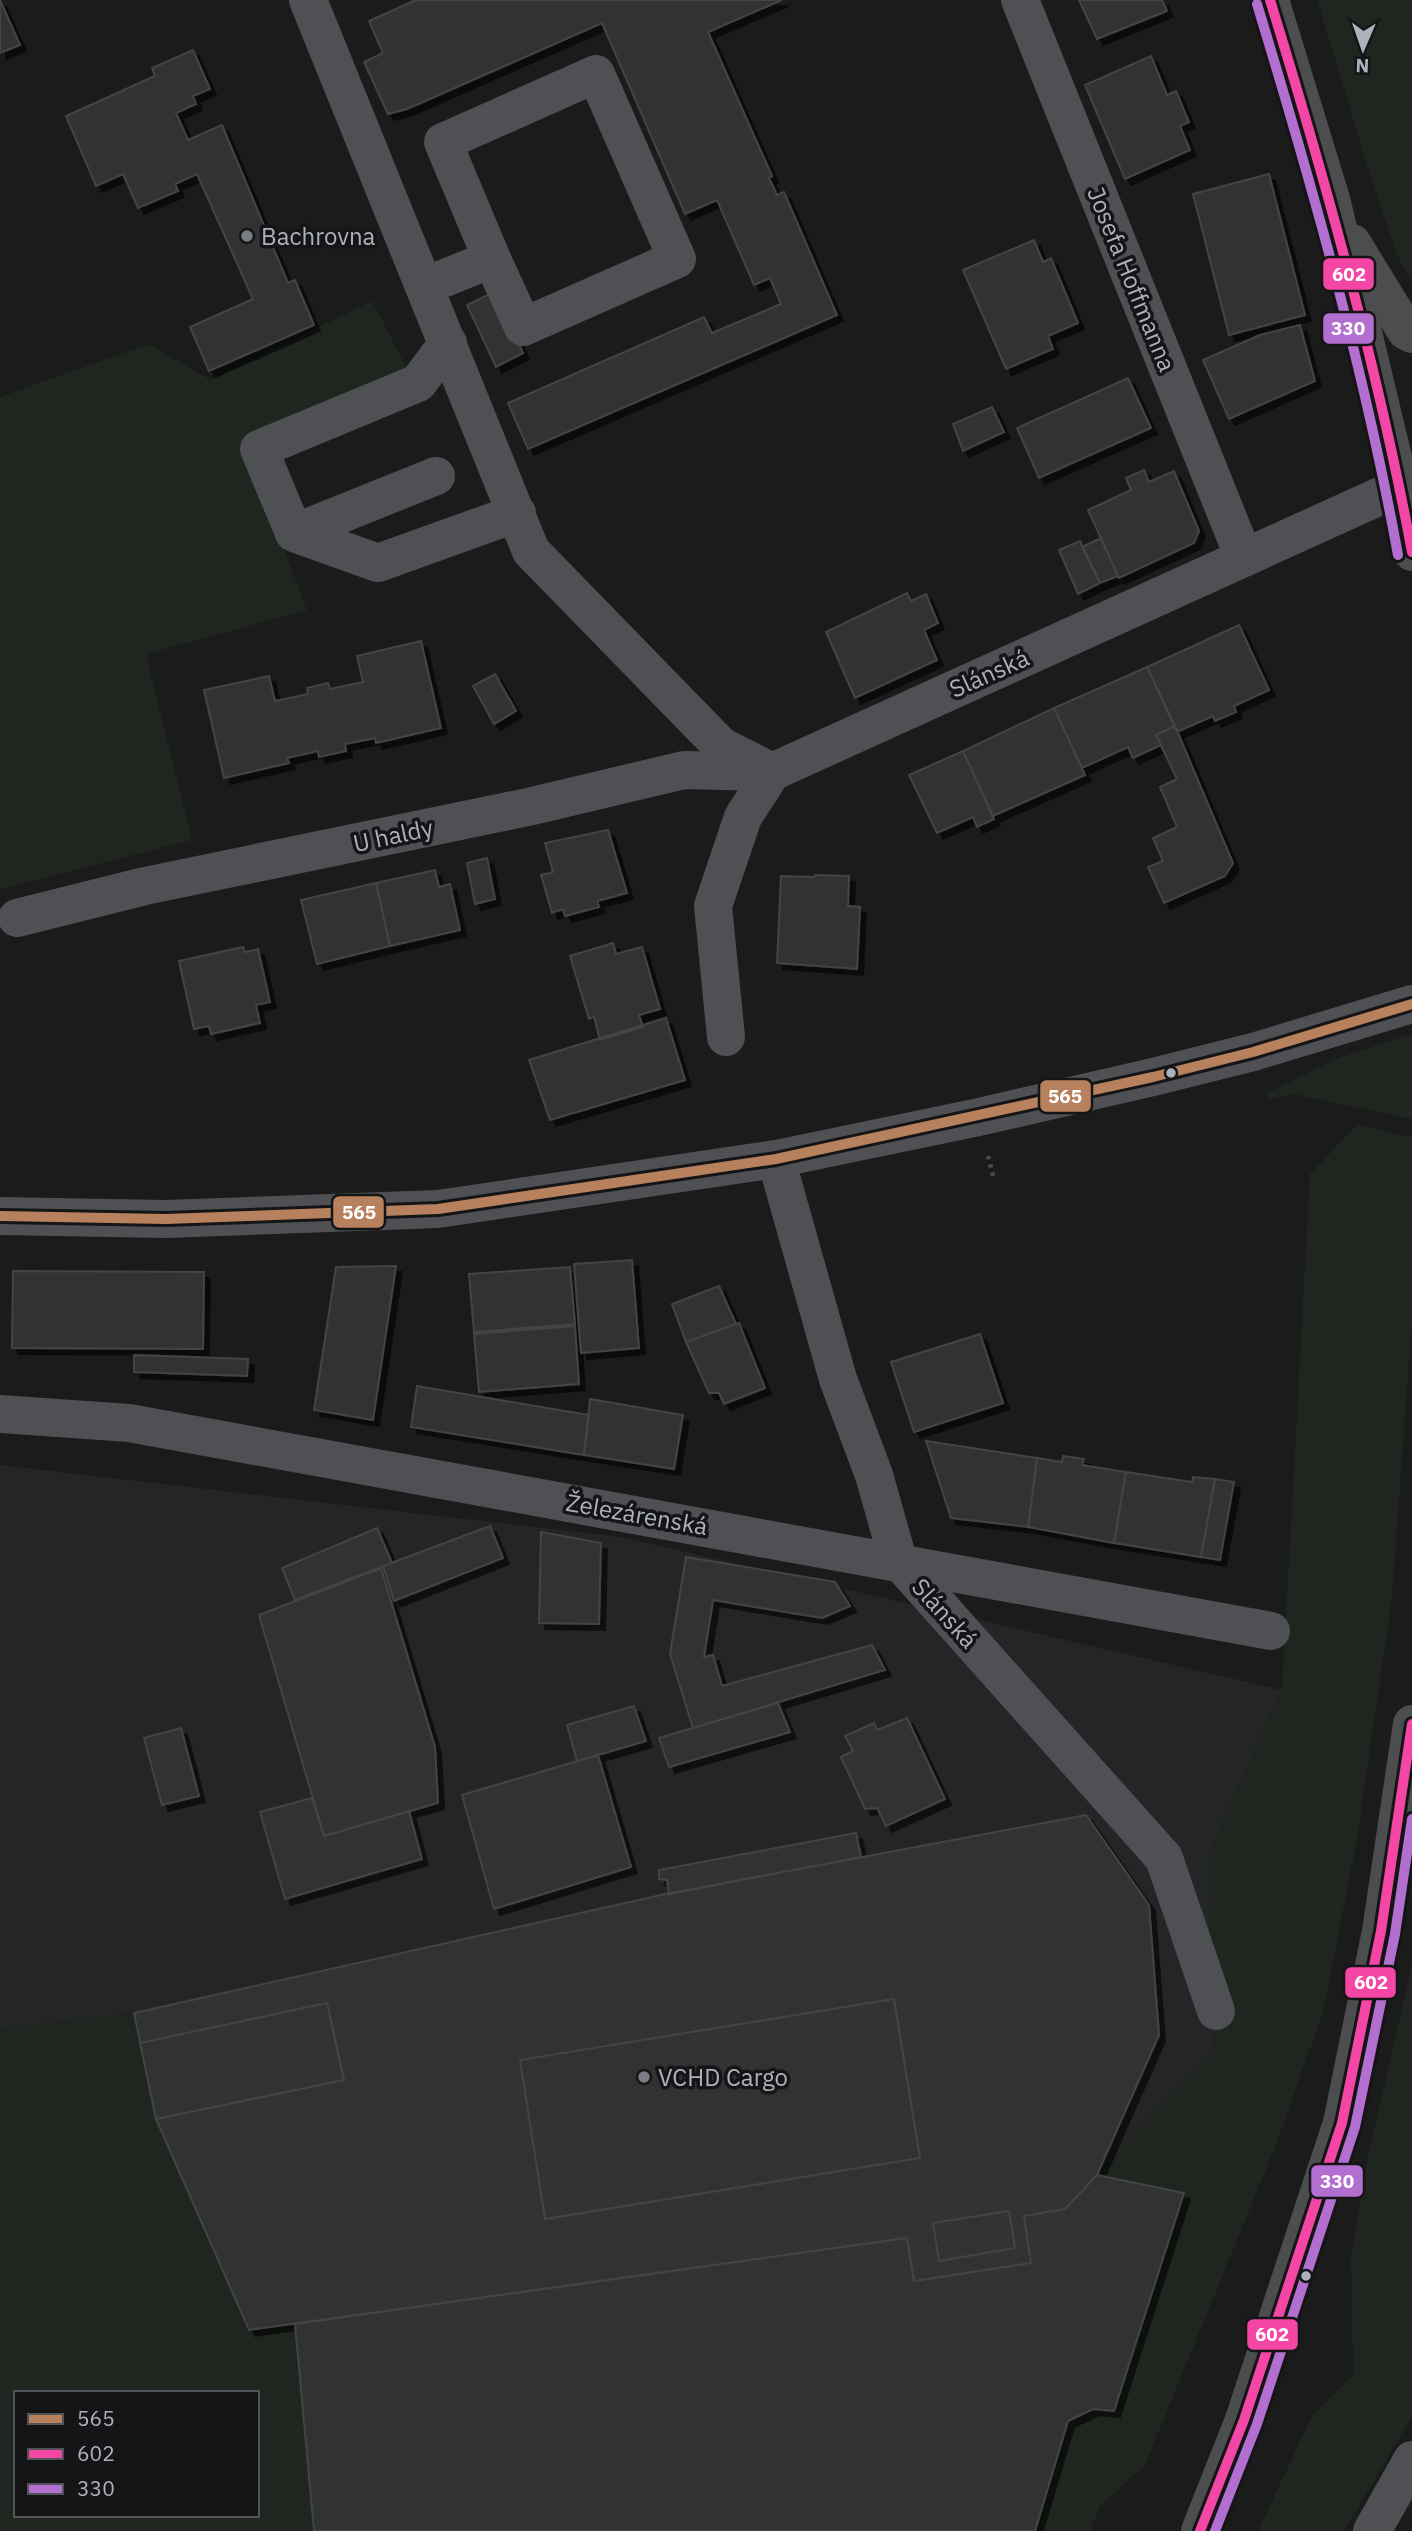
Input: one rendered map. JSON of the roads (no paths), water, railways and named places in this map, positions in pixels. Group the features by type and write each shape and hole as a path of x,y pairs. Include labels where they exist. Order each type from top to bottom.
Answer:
{"main road":[{"path":"1270,0 1334,214 1406,485 1412,552"},
{"path":"1334,214 1406,331 1412,334"},
{"path":"1200,2531 1244,2420 1342,2123 1381,1931 1412,1724"}],"street":[{"path":"308,0 531,551 721,746 772,772 743,817 713,906 726,1037"},
{"name":"Josefa Hoffmanna","path":"1020,0 1244,558"},
{"path":"596,74 677,259 523,327 492,259 443,142 596,74"},
{"path":"425,286 492,259"},
{"path":"448,343 418,383 259,449 294,533 378,563 517,513"},
{"path":"294,533 436,476"},
{"name":"Slánská","path":"772,772 1406,485"},
{"name":"U haldy","path":"17,918 145,886 528,807 684,770 772,772"},
{"path":"0,1216 166,1219 438,1209 776,1158 979,1117 1253,1052 1412,1004"},
{"name":"Slánská","path":"776,1158 838,1379 874,1475 898,1560 1164,1858 1216,2011"},
{"name":"Železárenská","path":"0,1414 129,1423 898,1560 1271,1631"},
{"path":"1373,2531 1412,2460"}],"place":[{"name":"Bachrovna","path":"247,236"},
{"name":"VCHD Cargo","path":"644,2077"}]}
